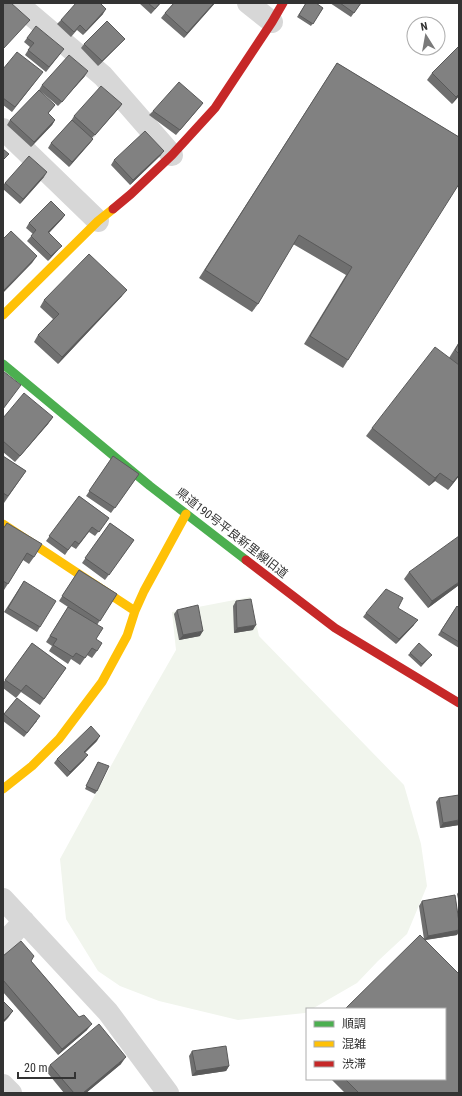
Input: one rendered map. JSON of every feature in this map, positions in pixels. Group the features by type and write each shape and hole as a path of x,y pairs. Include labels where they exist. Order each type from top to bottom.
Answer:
{"street":[{"path":"17,3 103,76 172,155"},
{"path":"248,3 272,22"},
{"path":"3,315 98,220 131,194 172,155 215,108 283,3"},
{"path":"3,129 98,220"},
{"name":"県道190号平良新里線旧道","path":"3,364 186,514 335,628 459,702"},
{"path":"3,789 32,766 59,739 102,682 127,636 144,590 186,514"},
{"path":"3,524 135,611"},
{"path":"3,899 108,1012 168,1093"},
{"path":"3,944 24,921"},
{"path":"3,1085 11,1093"}],"shaded area":[{"path":"250,597 259,636 404,785 421,844 427,886 407,934 357,983 314,1008 306,1008 305,1013 238,1020 159,1001 120,986 98,971 66,919 60,859 176,650 172,612"}],"building":[{"path":"11,3 30,20 4,48 3,4"},
{"path":"76,3 102,3 101,4 106,9 86,31 80,25 74,32 61,20"},
{"path":"148,3 160,3 155,9"},
{"path":"174,3 214,3 187,33 165,13"},
{"path":"306,3 316,3 323,8 313,24 299,15"},
{"path":"340,3 361,3 354,13"},
{"path":"107,21 125,39 102,61 84,44"},
{"path":"36,26 64,49 49,67 28,50 34,43 27,38"},
{"path":"459,46 459,94 456,97 432,73"},
{"path":"17,52 43,72 15,107 3,98 3,69"},
{"path":"69,55 88,71 62,102 42,85"},
{"path":"337,63 459,137 459,184 348,360 310,336 352,267 299,235 258,304 205,270"},
{"path":"179,82 203,103 180,130 153,111"},
{"path":"101,86 122,104 95,135 74,116"},
{"path":"39,90 55,105 48,113 55,120 34,142 10,120"},
{"path":"72,120 93,139 72,162 51,143"},
{"path":"145,131 164,151 133,180 114,160"},
{"path":"3,149 9,154 3,160"},
{"path":"29,156 47,172 23,199 5,183"},
{"path":"51,201 65,215 48,232 62,246 51,256 31,236 36,230 29,223"},
{"path":"11,231 37,256 3,291 3,239"},
{"path":"89,254 127,290 62,357 38,335 59,314 44,300"},
{"path":"459,343 459,354 455,350"},
{"path":"435,347 459,365 459,475 453,482 440,473 435,478 372,428"},
{"path":"3,371 21,385 3,409"},
{"path":"24,393 53,417 20,456 3,441 3,418"},
{"path":"3,456 26,471 8,496 3,493"},
{"path":"113,456 139,474 115,508 89,491"},
{"path":"79,496 109,518 99,532 92,527 79,544 75,541 68,550 49,536"},
{"path":"7,523 42,544 34,557 27,553 8,584 3,581 3,529"},
{"path":"110,523 134,540 109,575 85,558"},
{"path":"459,536 459,582 432,601 409,572"},
{"path":"79,570 117,594 100,621 62,596"},
{"path":"24,581 56,601 40,627 8,608"},
{"path":"386,589 403,598 398,608 418,620 399,639 366,613"},
{"path":"251,599 256,625 237,628 236,601"},
{"path":"198,605 203,631 183,635 177,610"},
{"path":"457,606 459,608 459,642 441,631"},
{"path":"68,607 103,628 96,639 102,643 97,651 92,648 85,658 76,653 73,657 53,645 57,639 50,636"},
{"path":"32,643 66,668 44,699 26,685 21,691 5,680"},
{"path":"419,643 432,655 422,664 410,653"},
{"path":"17,698 40,716 27,733 4,714"},
{"path":"91,726 100,736 84,752 88,755 70,772 57,759"},
{"path":"98,762 109,766 97,791 86,786"},
{"path":"459,795 459,820 443,823 439,798"},
{"path":"455,895 459,930 428,936 422,901"},
{"path":"420,935 459,974 459,1093 359,1093 346,1080 446,1080 446,1008 346,1008"},
{"path":"21,941 34,956 31,961 79,1017 84,1015 92,1024 62,1049 3,980 3,956"},
{"path":"3,1001 13,1011 3,1021"},
{"path":"99,1024 126,1057 83,1093 74,1093 50,1065"},
{"path":"226,1046 229,1066 196,1071 192,1051"}],"traffic: fast":[{"path":"3,364 150,486 246,560"}],"traffic: slow":[{"path":"3,315 98,221 113,209"},
{"path":"3,789 32,766 59,739 102,682 127,636 135,611 144,591 186,514"},
{"path":"3,524 135,611"}],"traffic: jam":[{"path":"113,209 172,155 215,108 283,3"},
{"path":"246,560 335,628 459,703"}]}
